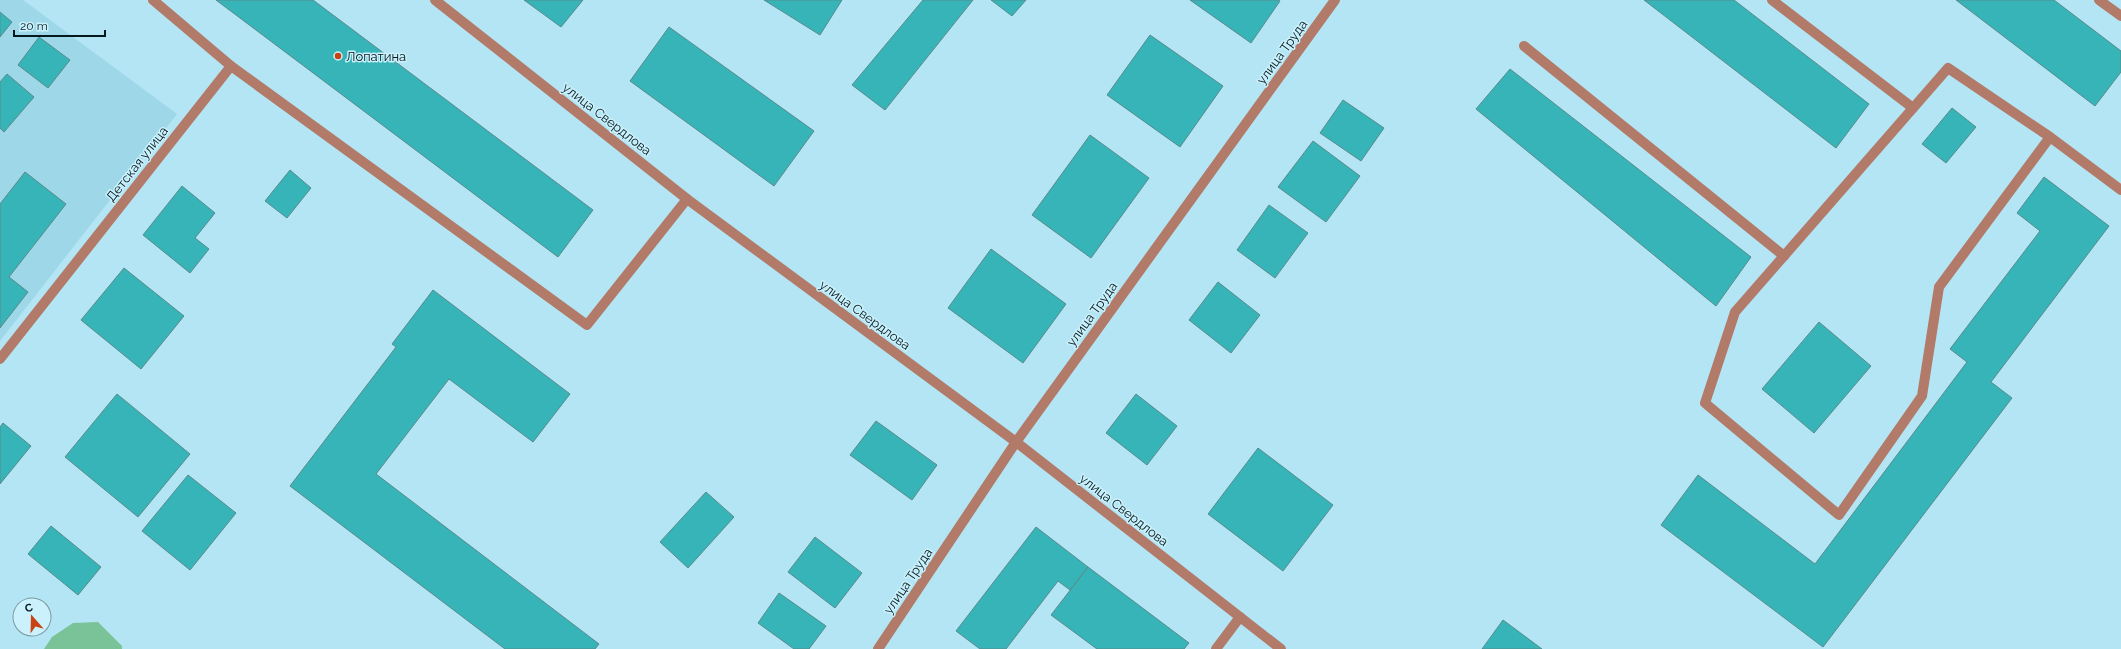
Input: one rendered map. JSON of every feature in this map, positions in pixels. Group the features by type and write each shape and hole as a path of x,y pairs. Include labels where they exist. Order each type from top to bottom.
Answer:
{"street":[{"path":"153,0 231,66 587,326 687,199"},
{"name":"улица Свердлова","path":"435,0 687,199 1016,442 1281,649"},
{"name":"улица Труда","path":"878,649 1016,442 1335,0"},
{"path":"1772,0 1913,108"},
{"path":"2100,0 2121,16"},
{"path":"1524,46 1784,256"},
{"name":"Детская улица","path":"0,359 231,66"},
{"path":"2050,137 1939,287 1922,396 1839,515 1705,403 1734,312 1948,68 2050,137 2121,190"},
{"path":"1216,649 1240,617"}],"shaded area":[{"path":"0,0 23,0 177,114 0,341"}],"green space":[{"path":"98,622 122,646 122,649 44,649 52,637 73,623"}],"building":[{"path":"216,0 313,0 593,210 558,257"},
{"path":"524,0 583,0 561,27"},
{"path":"764,0 842,0 820,35"},
{"path":"923,0 973,0 885,110 852,85"},
{"path":"991,0 1026,0 1012,16"},
{"path":"1190,0 1278,0 1280,1 1251,43"},
{"path":"1644,0 1734,0 1869,104 1836,148"},
{"path":"1956,0 2054,0 2121,51 2121,72 2095,106"},
{"path":"0,12 12,22 0,37"},
{"path":"669,27 814,131 774,186 630,81"},
{"path":"1150,35 1223,86 1180,147 1107,95"},
{"path":"39,37 70,60 48,88 18,65"},
{"path":"1510,69 1751,257 1716,306 1476,109"},
{"path":"7,74 34,97 4,132 0,128 0,82"},
{"path":"1343,100 1384,128 1361,161 1320,133"},
{"path":"1952,108 1976,127 1946,163 1922,144"},
{"path":"1090,135 1149,178 1091,258 1032,215"},
{"path":"1313,141 1360,176 1326,222 1278,187"},
{"path":"290,170 311,188 287,218 265,201"},
{"path":"25,172 66,204 9,277 28,292 0,328 0,204"},
{"path":"2044,177 2109,226 1991,382 2012,398 1823,647 1661,525 1698,475 1815,564 1967,362 1950,349 2040,231 2017,213"},
{"path":"182,186 215,213 195,238 209,249 190,273 143,235"},
{"path":"1269,205 1308,233 1275,278 1237,250"},
{"path":"991,249 1066,304 1023,363 948,308"},
{"path":"124,268 184,316 141,369 81,320"},
{"path":"1218,282 1260,315 1231,353 1189,320"},
{"path":"433,290 570,394 533,442 449,379 376,474 599,644 595,649 505,649 290,486 396,347 392,344"},
{"path":"1819,322 1871,366 1814,433 1762,389"},
{"path":"117,394 190,454 138,517 65,457"},
{"path":"1136,394 1177,426 1147,465 1106,433"},
{"path":"876,421 937,465 912,500 850,455"},
{"path":"3,423 31,446 0,484 0,427"},
{"path":"1258,448 1333,505 1283,571 1208,514"},
{"path":"188,475 236,513 190,570 142,531"},
{"path":"706,492 734,517 688,568 660,542"},
{"path":"51,526 101,567 78,595 28,554"},
{"path":"1036,527 1088,567 1070,590 1058,581 1006,649 980,649 956,631"},
{"path":"815,537 862,573 835,608 788,572"},
{"path":"1088,567 1189,643 1184,649 1097,649 1051,615"},
{"path":"779,593 826,626 809,649 794,649 758,623"},
{"path":"1503,620 1542,649 1482,649"}],"place":[{"name":"Лопатина","path":"338,56"}]}
